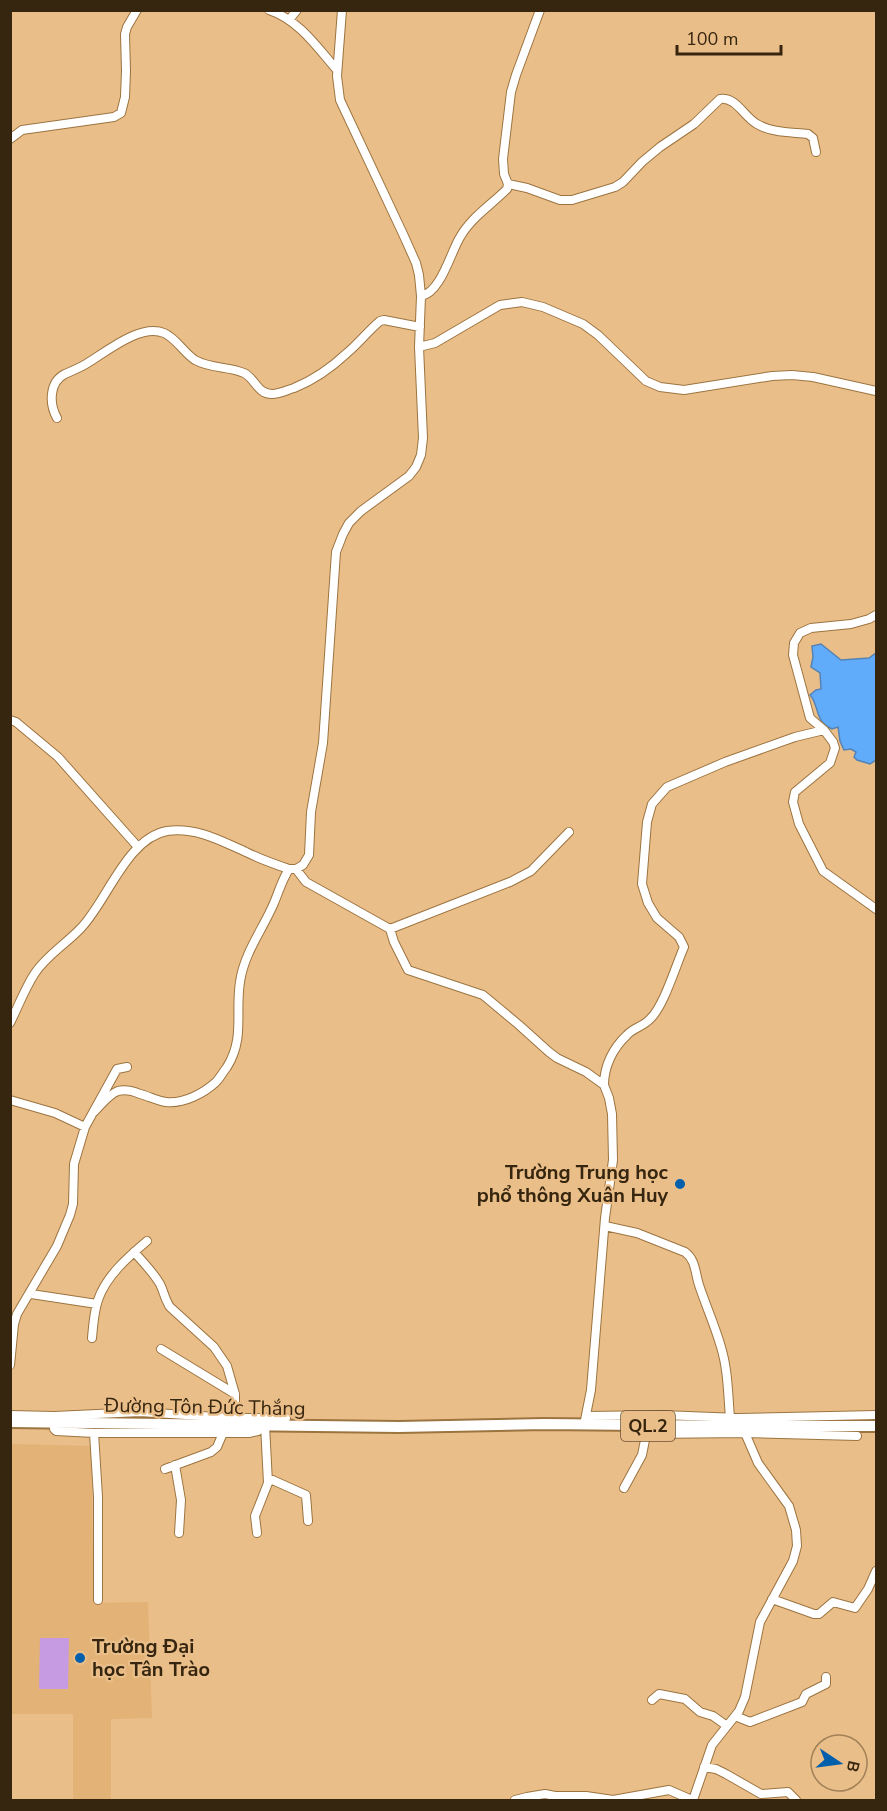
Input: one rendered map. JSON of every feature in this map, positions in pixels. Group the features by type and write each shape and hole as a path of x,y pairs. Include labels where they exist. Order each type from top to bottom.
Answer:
{"highway":[{"name":"Đường Tôn Đức Thắng","path":"10,1422 54,1420 229,1426 420,1427 585,1421"},
{"name":"QL.2","path":"585,1421 741,1428 876,1426"}],"street":[{"path":"10,139 22,130 114,117 120,113 125,96 125,34 137,10"},
{"path":"269,10 297,25 337,70"},
{"path":"289,20 297,10"},
{"path":"94,1112 115,1092 122,1090 130,1090 166,1102 191,1098 218,1081 231,1060 239,1029 239,983 243,970 275,902 284,876 292,869 303,865 309,855 311,812 323,743 336,552 350,523 361,511 409,476 421,455 423,438 419,347 421,296 416,263 340,99 337,70 342,10"},
{"path":"421,296 433,291 468,226 507,189 503,159 511,92 540,10"},
{"path":"508,184 560,200 572,200 615,187 660,147 686,130 720,99 729,99 734,102 749,118 763,127 808,134 813,138 816,152"},
{"path":"419,347 435,343 500,305 522,302 543,307 583,324 598,335 646,381 660,387 684,390 750,379 792,375 876,390"},
{"path":"57,418 52,400 55,382 135,335 154,331 162,332 195,359 211,367 242,372 249,376 256,386 271,394 281,393 314,380 348,353 380,321 420,327"},
{"path":"876,615 851,624 811,628 800,633 794,643 793,655 810,718 824,730 833,742 834,755 830,763 795,792 793,802 799,824 823,871 876,909"},
{"path":"10,720 24,728 58,757 138,846"},
{"path":"515,1800 545,1794 613,1800 669,1790 693,1800 712,1745 735,1716 746,1695 759,1622 795,1556 796,1530 789,1506 758,1463 741,1428 730,1418 662,1415 585,1421 591,1390 613,1160 611,1105 604,1085 604,1070 627,1034 651,1019 660,1005 684,947 679,937 657,918 648,903 642,884 647,822 652,804 667,787 725,762 795,737 824,730"},
{"path":"10,1023 34,974 86,922 138,846 153,836 166,832 199,833 292,869 306,882 390,929 408,970 483,995 549,1052 586,1072 604,1085"},
{"path":"390,929 510,882 531,871 569,832"},
{"path":"10,1365 17,1314 31,1294 57,1246 70,1215 73,1204 74,1164 85,1127 117,1069 127,1067"},
{"path":"10,1100 55,1113 85,1127"},
{"path":"605,1226 637,1233 690,1256 721,1347 726,1370 730,1418"},
{"path":"92,1338 97,1304 107,1282 147,1241"},
{"path":"134,1252 160,1284 170,1307 220,1354 227,1366 235,1394 235,1406 229,1426 217,1447 211,1452 165,1469"},
{"path":"31,1294 97,1304"},
{"path":"161,1349 235,1394"},
{"path":"10,1415 54,1420 140,1412 229,1426"},
{"path":"624,1488 642,1455 646,1435 876,1415"},
{"path":"54,1420 56,1431 94,1433 229,1426 285,1418"},
{"path":"257,1533 255,1515 268,1478 263,1425"},
{"path":"741,1428 857,1436"},
{"path":"94,1433 98,1497 98,1600"},
{"path":"175,1465 181,1500 179,1533"},
{"path":"268,1478 306,1495 308,1521"},
{"path":"772,1599 814,1614 821,1614 831,1602 855,1608 876,1572"},
{"path":"735,1716 750,1722 800,1703 806,1694 826,1684 826,1677"},
{"path":"652,1700 659,1694 685,1699 700,1712 713,1716 727,1726"},
{"path":"704,1767 716,1769 762,1794 788,1792 795,1800"}],"shaded area":[{"name":"Trường Đại học Tân Trào","path":"11,1444 91,1446 94,1603 148,1602 152,1718 111,1719 111,1800 73,1800 73,1714 11,1714"},
{"path":"40,1638 69,1638 68,1689 39,1689"}],"water":[{"path":"821,644 841,660 869,658 876,653 876,760 870,764 857,760 854,757 856,752 851,749 844,750 838,727 832,729 824,724 810,695 821,689 820,673 811,667 812,646"}],"place":[{"name":"Trường Trung học phổ thông Xuân Huy","path":"680,1184"},
{"name":"Trường Đại học Tân Trào","path":"80,1658"}]}
